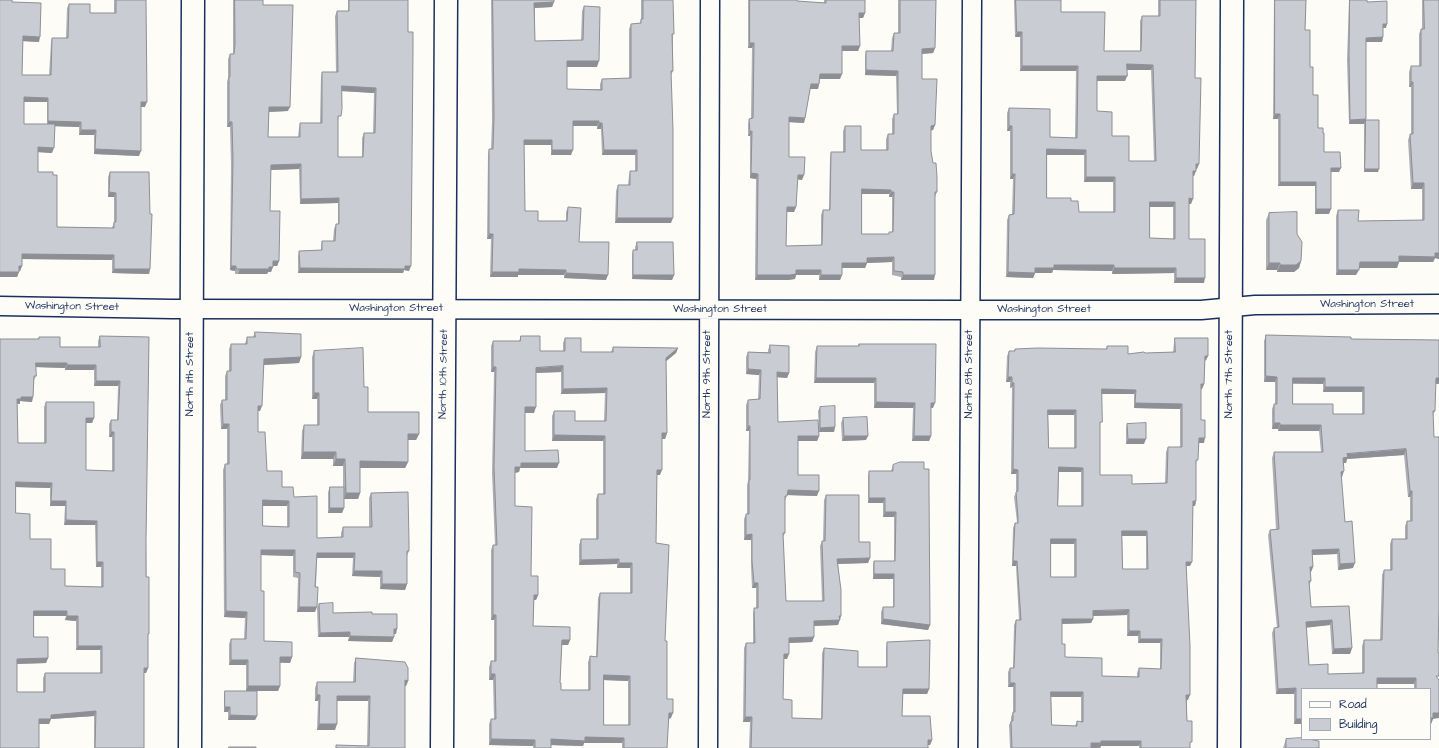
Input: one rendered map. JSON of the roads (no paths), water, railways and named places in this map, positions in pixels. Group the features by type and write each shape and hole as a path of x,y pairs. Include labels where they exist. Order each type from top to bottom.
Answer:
{"main road":[{"name":"North 11th Street","path":"190,748 193,0"},
{"name":"North 10th Street","path":"442,748 446,0"},
{"name":"North 7th Street","path":"1229,748 1232,0"}],"street":[{"name":"North 9th Street","path":"708,748 710,0"},
{"name":"North 8th Street","path":"968,748 972,0"},
{"name":"Washington Street","path":"0,306 192,309 1194,310 1255,305 1439,304"}]}
